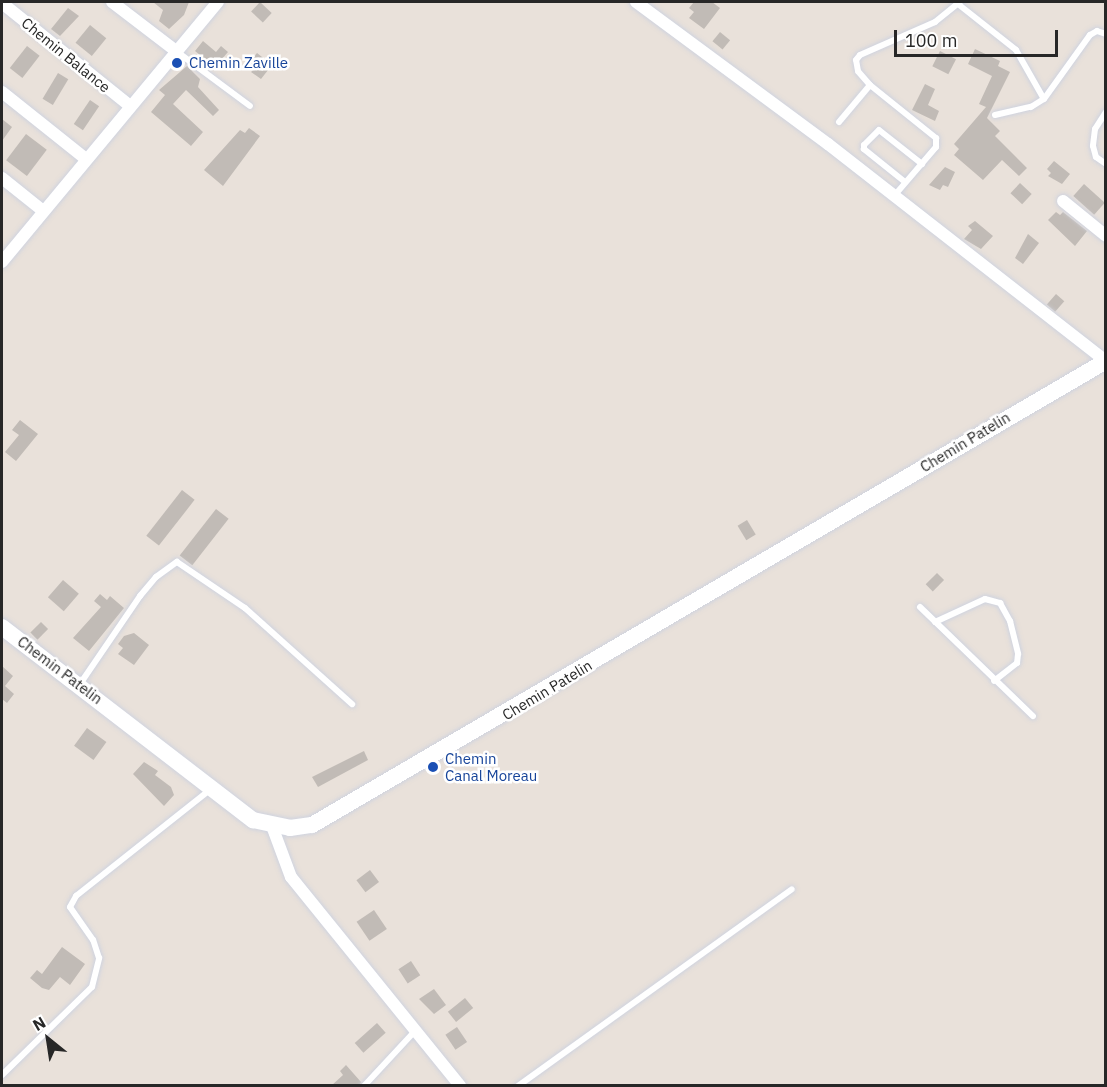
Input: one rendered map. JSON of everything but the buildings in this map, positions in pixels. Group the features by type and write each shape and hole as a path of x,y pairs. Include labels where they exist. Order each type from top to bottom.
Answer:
{"main road":[{"name":"Chemin Patelin","path":"2,627 80,684 253,820 272,826 312,825 333,816 1105,361"}],"street":[{"path":"112,2 176,51"},
{"path":"2,262 42,210 218,2"},
{"path":"636,2 894,196 1105,361"},
{"name":"Chemin Balance","path":"2,3 130,106"},
{"path":"2,92 86,159"},
{"path":"2,178 42,210"},
{"path":"1063,201 1106,236"},
{"path":"272,826 291,877 460,1086"}],"lane":[{"path":"894,196 922,164 938,141 870,85 858,71 856,60 860,55 935,22 959,3 1016,51 1044,99"},
{"path":"995,115 1031,107 1044,99 1090,35 1097,31 1106,34"},
{"path":"176,51 250,106"},
{"path":"839,122 870,85"},
{"path":"1106,112 1095,129 1093,146 1096,157 1106,164"},
{"path":"905,183 864,149 864,145 879,130 922,164"},
{"path":"80,684 140,596 156,577 177,562 245,608 352,704"},
{"path":"935,622 985,599 1000,603 1010,621 1018,654 1017,663 994,681"},
{"path":"920,607 994,681 1033,716"},
{"path":"2,1075 93,987 99,958 93,940 70,907 76,896 211,789"},
{"path":"518,1086 792,889"},
{"path":"364,1086 415,1030"}],"place":[{"name":"Chemin Zaville","path":"177,63"},
{"name":"Chemin Canal Moreau","path":"433,767"}]}
